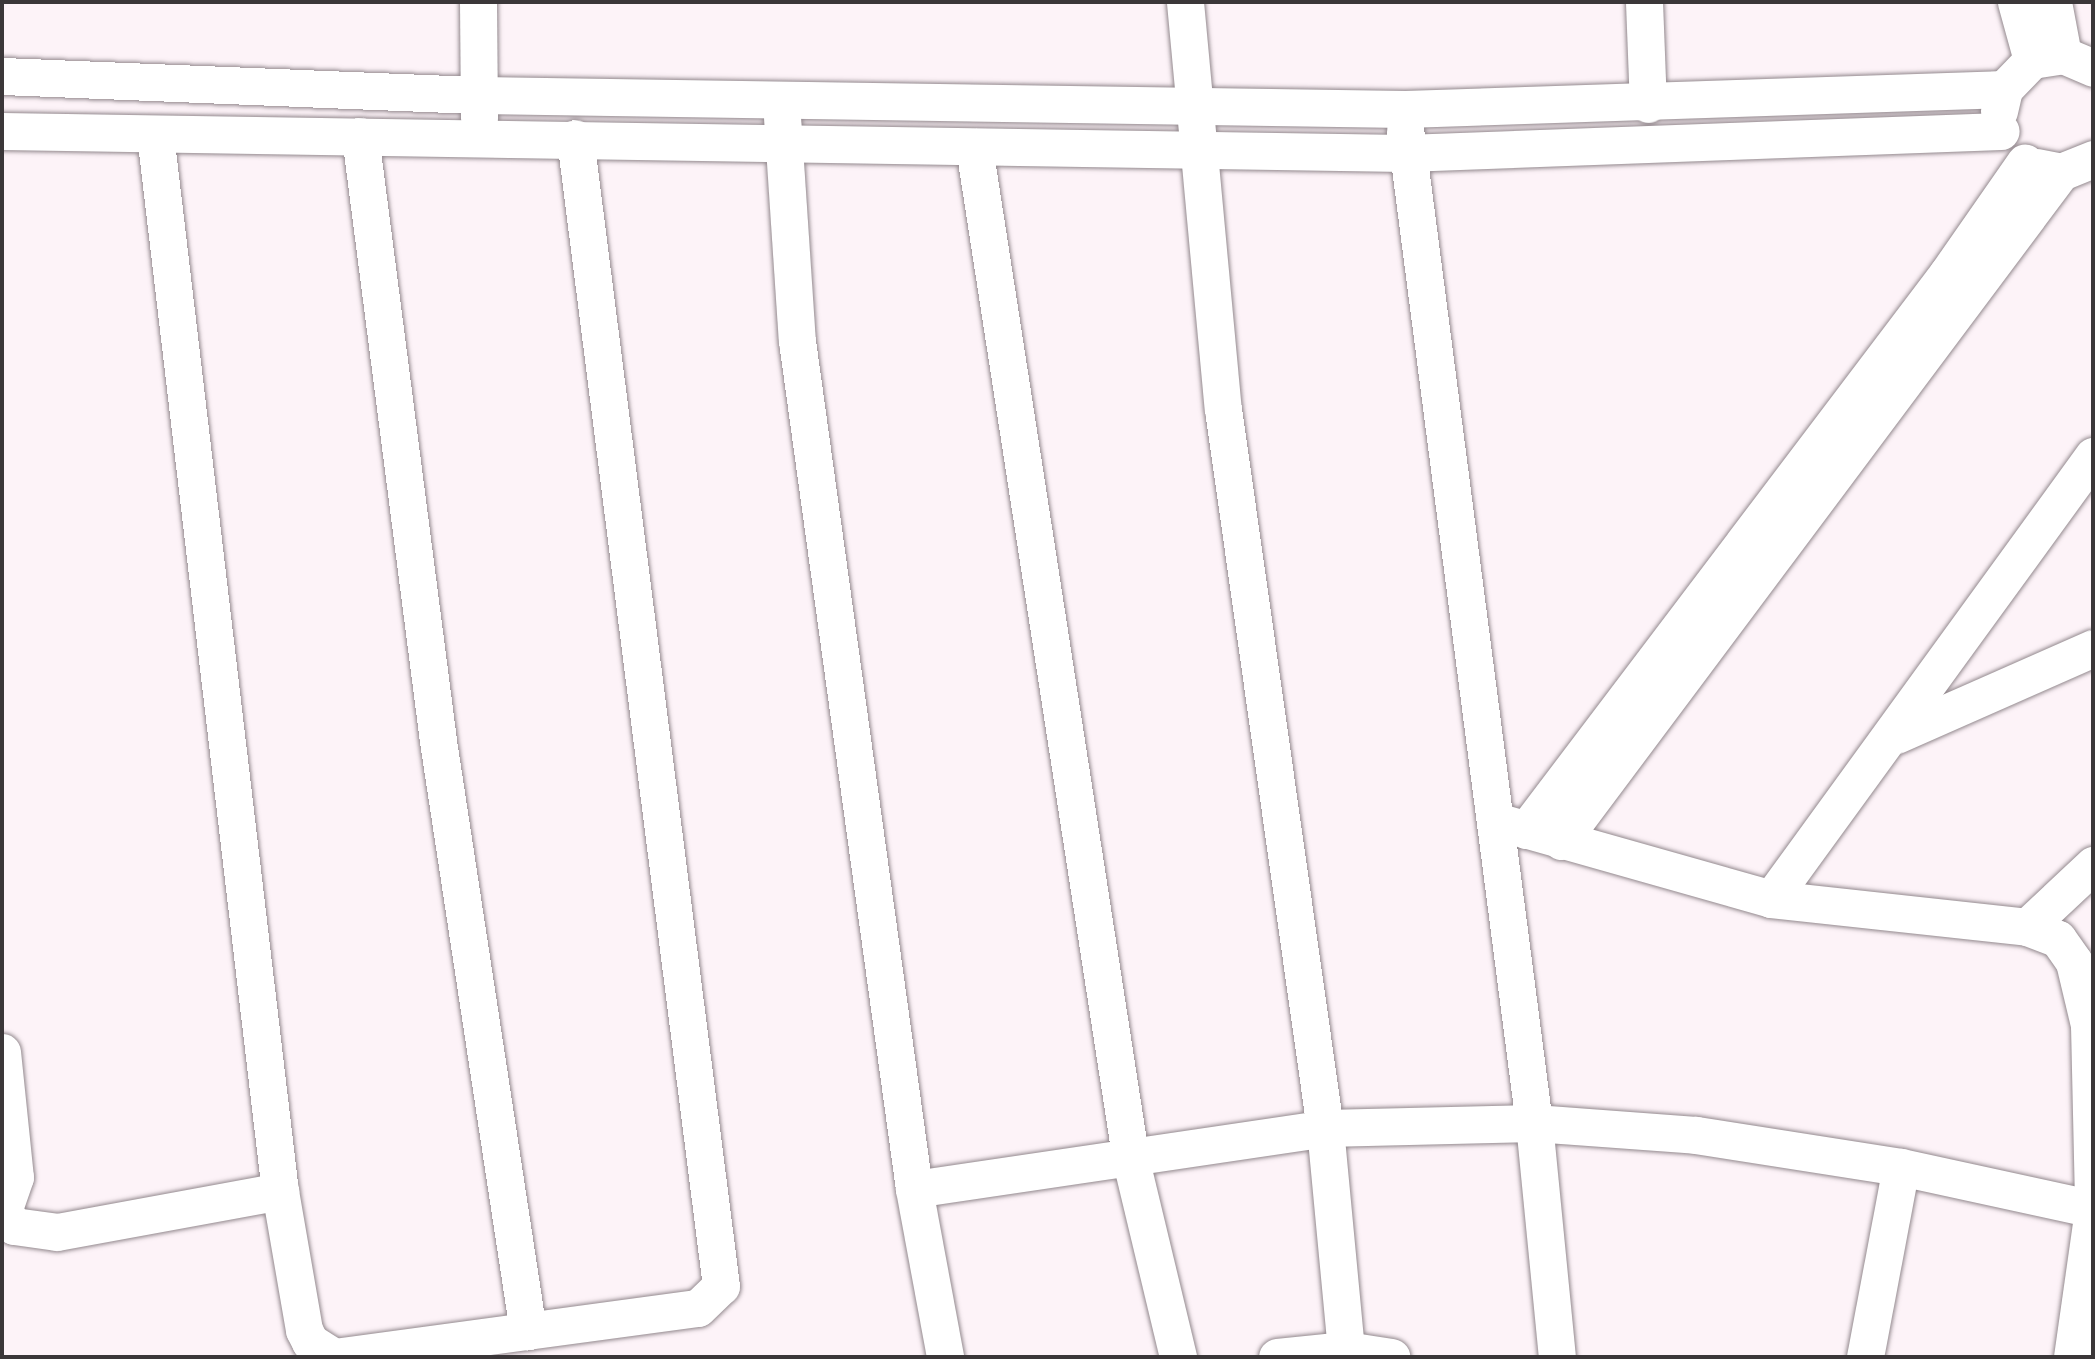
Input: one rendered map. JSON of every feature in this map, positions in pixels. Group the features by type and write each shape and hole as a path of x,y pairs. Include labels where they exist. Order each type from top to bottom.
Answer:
{"street":[{"path":"478,2 479,137"},
{"path":"1185,2 1195,107 1196,153 1223,409 1325,1128 1346,1350"},
{"path":"1644,2 1648,104"},
{"path":"2016,2 2063,61"},
{"path":"2053,2 2063,61"},
{"path":"2,76 479,95 782,96 1195,107 1405,109 1648,104 2004,89 2063,61"},
{"path":"2004,89 2001,131 2025,162 2077,166"},
{"path":"782,96 782,140 797,341 914,1189 945,1357"},
{"path":"1405,109 1405,153 1511,825 1534,1123 1557,1357"},
{"path":"2,131 782,140 1196,153 1405,153 2001,131"},
{"path":"155,134 280,1191 304,1330 320,1350 334,1357 698,1308 721,1286 575,138"},
{"path":"360,136 438,741 528,1331"},
{"path":"974,147 1131,1161 1178,1357"},
{"path":"1511,825 1947,274 2025,162"},
{"path":"1561,841 2077,166"},
{"path":"1771,899 1895,735 2093,456"},
{"path":"1895,735 2093,648"},
{"path":"1511,825 1771,899 2027,927 2058,939 2074,961 2091,1025 2093,1208 2071,1357"},
{"path":"2027,927 2093,865"},
{"path":"2,1052 15,1177 2,1211 14,1226 46,1232 280,1191"},
{"path":"914,1189 1131,1161 1325,1128 1534,1123 1696,1135 1901,1167 2093,1208"},
{"path":"1865,1357 1901,1167"},
{"path":"1277,1357 1346,1350 1391,1357"}]}
